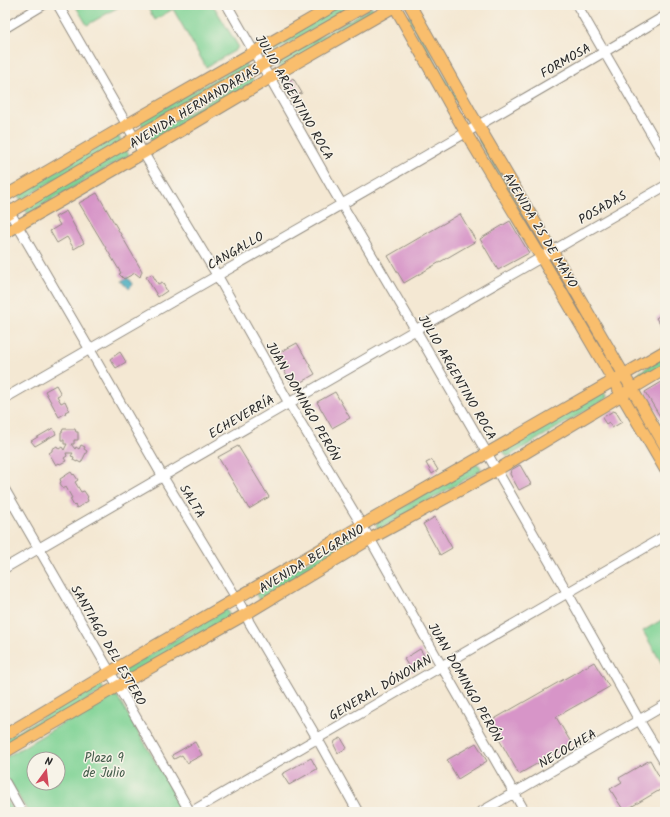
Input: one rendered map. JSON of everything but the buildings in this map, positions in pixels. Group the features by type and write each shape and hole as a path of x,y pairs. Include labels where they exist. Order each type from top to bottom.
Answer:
{"main road":[{"name":"AVENIDA HERNANDARIAS","path":"5,196 335,5"},
{"name":"AVENIDA HERNANDARIAS","path":"6,210 135,139 367,5"},
{"name":"AVENIDA HERNANDARIAS","path":"5,233 395,5"},
{"name":"AVENIDA 25 DE MAYO","path":"395,5 466,132 665,469"},
{"name":"AVENIDA 25 DE MAYO","path":"410,5 478,125 665,446"},
{"name":"AVENIDA BELGRANO","path":"5,735 236,598 665,351"},
{"name":"AVENIDA BELGRANO","path":"5,752 246,614 370,539 497,470 665,369"}],"street":[{"path":"5,28 43,5"},
{"name":"JUAN DOMINGO PERÓN","path":"58,5 143,153 217,276 289,403 370,539 525,812"},
{"name":"JULIO ARGENTINO ROCA","path":"227,5 416,329 665,763"},
{"path":"577,5 665,157"},
{"name":"FORMOSA","path":"478,125 665,16"},
{"name":"CANGALLO","path":"5,398 478,125"},
{"name":"POSADAS","path":"552,251 665,186"},
{"name":"SALTA","path":"6,210 18,226 163,477 246,614 249,622 317,738 358,812"},
{"name":"ECHEVERRÍA","path":"5,568 552,251"},
{"name":"SANTIAGO DEL ESTERO","path":"5,490 190,812"},
{"name":"GENERAL DÓNOVAN","path":"190,812 665,536"},
{"name":"NECOCHEA","path":"481,812 665,705"},
{"path":"5,782 22,812"}],"green space":[{"path":"75,5 122,5 87,25"},
{"path":"146,5 213,5 238,46 236,50 206,67 173,9 155,20"},
{"path":"341,5 355,5 271,54 267,49"},
{"path":"372,7 375,13 280,68 277,61"},
{"path":"410,16 467,115 465,116 407,17"},
{"path":"245,62 247,69 144,128 140,121"},
{"path":"251,76 254,82 153,142 149,136"},
{"path":"118,135 121,141 21,200 17,194"},
{"path":"479,139 481,140 540,243 538,243"},
{"path":"125,149 129,155 28,214 24,208"},
{"path":"555,263 614,368 612,369 551,265"},
{"path":"665,356 665,365 640,378 637,374"},
{"path":"602,391 607,395 606,399 509,456 503,451 503,448"},
{"path":"476,464 481,468 480,471 380,529 377,528 376,522"},
{"path":"352,537 355,543 260,601 255,593"},
{"path":"226,609 231,617 131,675 127,674 124,670"},
{"path":"665,618 665,669 643,631"},
{"path":"100,683 104,690 5,750 5,739"},
{"name":"Plaza 9 de Julio","path":"110,695 117,696 181,805 181,812 28,812 5,774 5,758"},
{"path":"5,797 14,812 5,812"}],"water":[{"path":"127,277 133,285 129,289 122,281"}]}
